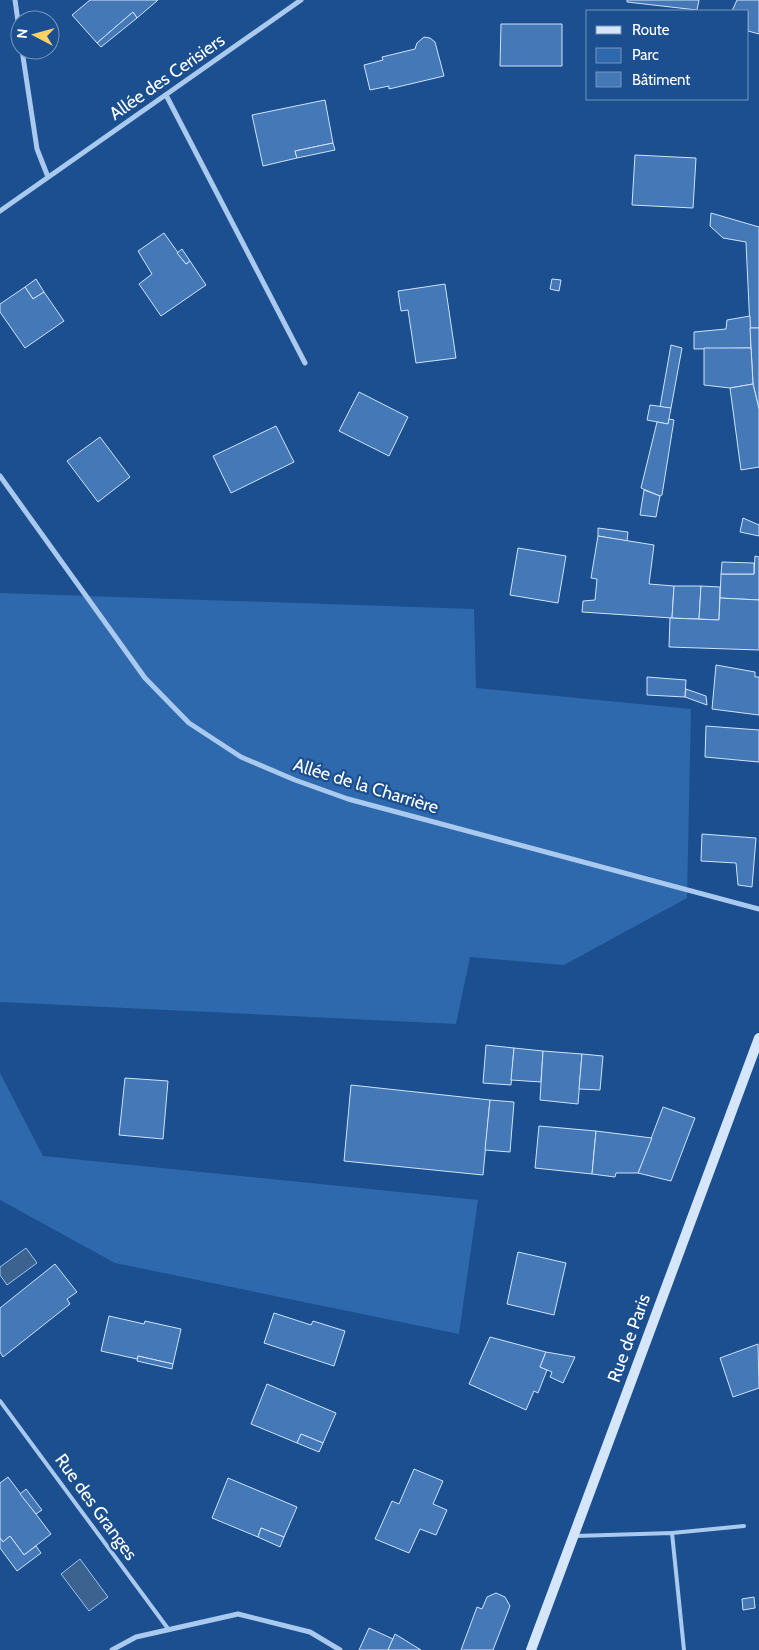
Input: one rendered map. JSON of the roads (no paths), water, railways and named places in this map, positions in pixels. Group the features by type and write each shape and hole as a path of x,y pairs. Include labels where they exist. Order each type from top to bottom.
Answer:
{"main road":[{"name":"Rue de Paris","path":"531,1650 759,1038"}],"street":[{"name":"Allée des Cerisiers","path":"0,211 301,0"},
{"path":"24,60 37,148 48,177"},
{"path":"166,95 305,362"},
{"name":"Allée de la Charrière","path":"0,476 145,678 190,723 241,757 295,780 348,799 759,909"},
{"path":"112,1650 136,1637 238,1614 310,1632 340,1650"}],"lane":[{"name":"Rue des Granges","path":"0,1401 169,1630"},
{"path":"573,1536 672,1533 744,1526"},
{"path":"672,1533 684,1650"}]}
